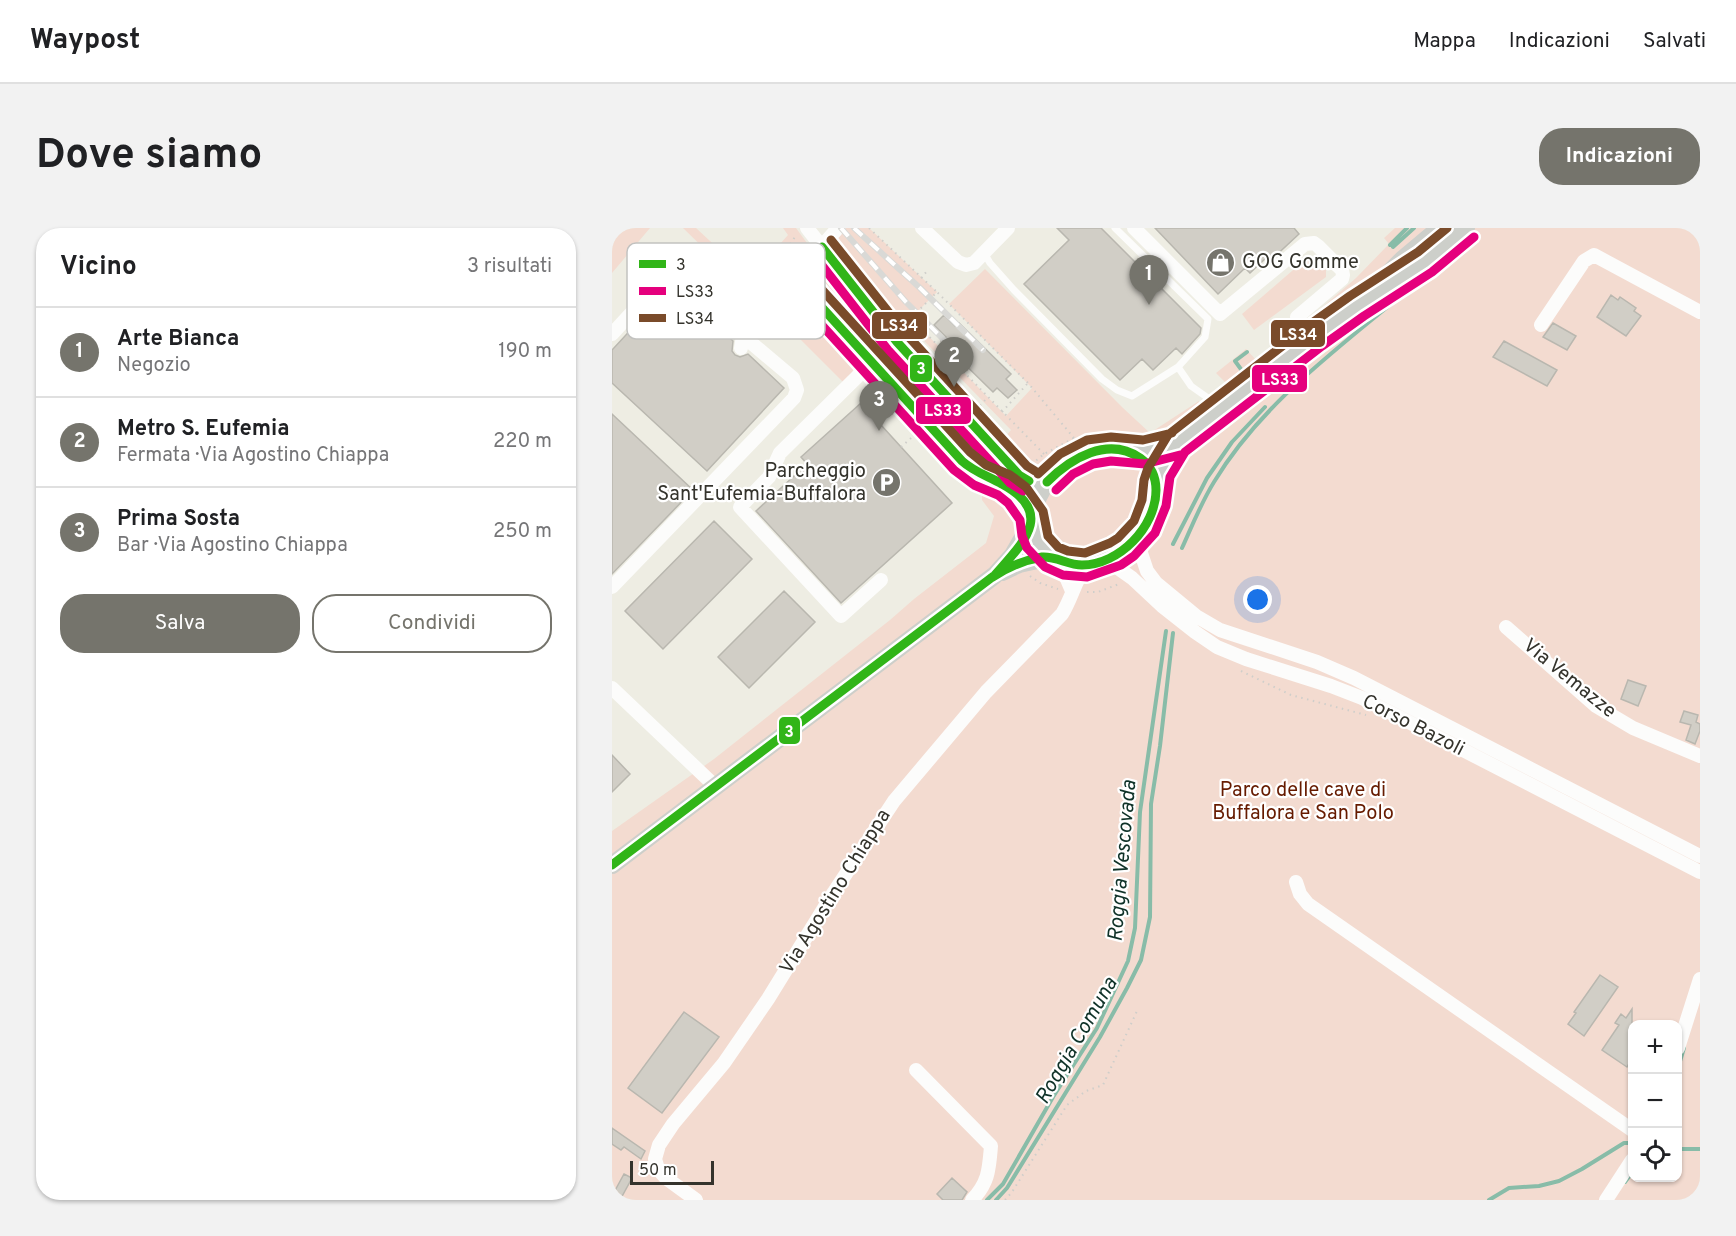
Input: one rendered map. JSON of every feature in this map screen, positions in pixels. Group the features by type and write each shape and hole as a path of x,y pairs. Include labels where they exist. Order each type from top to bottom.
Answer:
{"main road":[{"path":"995,575 1019,564 1054,559 1075,565 1087,565 1121,550 1136,538 1150,516 1156,493 1156,482 1164,462 1176,444 1214,405 1315,336 1350,302 1440,228"},
{"path":"1425,262 1433,247 1455,228"},
{"path":"1350,302 1425,262 1466,228"},
{"path":"612,865 995,575 1013,555 1032,519 1035,505 1047,482 1064,465 1084,454 1108,449 1131,452 1154,450 1176,444"},
{"path":"1131,452 1147,464 1156,482"},
{"path":"1032,519 1038,542 1054,559"}],"street":[{"path":"807,228 820,243"},
{"path":"825,243 838,228"},
{"path":"922,228 958,262 966,265 974,263 1008,228"},
{"path":"1134,228 1220,314 1305,244 1314,243 1341,270 1343,275 1342,279 1298,316 1315,336"},
{"path":"825,250 897,342 1019,474 1029,482 1047,482"},
{"path":"1541,325 1584,261 1594,255 1700,312"},
{"path":"825,311 962,461 980,475 1011,490 1023,501 1032,519"},
{"path":"612,334 627,318"},
{"path":"612,587 794,398 797,390 793,378 739,339"},
{"path":"868,359 862,372 780,453 769,477 740,507 841,616 881,580"},
{"name":"Corso Bazoli","path":"1136,538 1147,571 1156,583 1196,616 1220,630 1317,662 1354,678 1700,856"},
{"path":"1054,559 1064,570 1072,591"},
{"name":"Corso Bazoli","path":"1105,559 1217,647 1362,698 1700,872"},
{"name":"Via Agostino Chiappa","path":"696,1200 666,1178 658,1169 655,1159 659,1145 673,1124 724,1063 768,999 894,801 986,692 1062,614 1076,582 1087,565"},
{"name":"Via Vemazze","path":"1506,627 1596,706 1633,728 1700,756"},
{"path":"612,688 716,787"},
{"path":"1296,882 1300,894 1308,904 1629,1128"},
{"path":"1682,1033 1700,979"},
{"path":"916,1070 991,1146 989,1174 972,1200"},
{"path":"1606,1200 1628,1166"}],"lane":[{"path":"984,252 990,263 1014,290 1102,379 1117,390 1132,396 1178,368 1205,337 1208,319 1115,228"},
{"path":"1178,368 1191,386 1214,405"}],"path":[{"path":"791,243 799,231 796,228"},
{"path":"869,228 1028,383 1074,438"},
{"path":"921,278 928,270"},
{"path":"1350,302 1372,274"},
{"path":"937,292 911,318 1044,454"},
{"path":"909,326 914,321"},
{"path":"935,352 940,347"},
{"path":"955,373 960,368"},
{"path":"1002,412 1028,383"},
{"path":"1152,438 1214,405"},
{"path":"1024,470 1044,454 1074,438 1088,438"},
{"path":"1026,573 1048,586 1072,591 1098,592 1132,578"},
{"path":"1239,670 1291,695 1371,716"},
{"path":"1005,1200 1067,1104 1086,1091 1103,1085 1137,1011"}],"green space":[{"path":"612,228 650,228 637,243 627,243 627,255 612,273"},
{"path":"683,228 696,228 712,243 698,243"},
{"path":"783,228 796,228 807,243 781,243 788,235"},
{"name":"Parco delle cave di Buffalora e San Polo","path":"846,228 869,228 937,292 911,318 1006,416 1032,388 949,304 985,269 1150,433 1227,384 1216,373 1246,349 1257,361 1241,374 1264,358 1356,278 1389,244 1384,238 1395,228 1700,228 1700,1200 612,1200 612,831 714,759 986,543 994,516 982,500 982,496 1018,463 1001,442 1011,430 888,304 884,308 838,255 834,245 838,236"},
{"path":"1307,258 1315,258 1326,268 1326,277 1254,330 1242,314"},
{"path":"825,267 906,366 902,370 825,286"},
{"path":"825,324 853,356 853,371 843,382 800,339 825,339"},
{"path":"966,428 995,458 999,466 996,471 977,465 951,442"}],"building":[{"path":"1057,228 1101,228 1201,328 1200,334 1182,354 1176,348 1153,370 1142,359 1120,380 1024,284 1069,240"},
{"path":"1155,228 1294,228 1299,234 1270,261 1266,258 1250,273 1245,268 1218,294"},
{"path":"1611,295 1618,300 1620,297 1636,308 1634,311 1641,316 1626,336 1597,317"},
{"path":"944,315 955,326 959,323 1011,374 1006,379 1017,390 1008,398 997,388 993,392 941,341 946,337 934,325"},
{"path":"1553,323 1576,336 1567,350 1543,337"},
{"path":"627,334 627,339 731,339 733,341 732,351 735,355 740,357 748,354 784,388 707,471 612,383 612,350"},
{"path":"1504,341 1557,370 1547,386 1493,357"},
{"path":"861,403 952,503 841,603 756,511 807,464 801,457"},
{"path":"612,414 693,490 612,574"},
{"path":"714,521 752,559 663,649 625,611"},
{"path":"784,591 815,622 749,688 718,657"},
{"path":"1628,680 1646,686 1638,706 1621,699"},
{"path":"1684,711 1698,715 1696,722 1700,724 1700,731 1695,744 1686,740 1691,725 1680,722"},
{"path":"612,755 630,774 612,792"},
{"path":"1600,975 1618,987 1584,1036 1568,1024"},
{"path":"1632,1009 1632,1020 1628,1020 1627,1067 1602,1050 1619,1025 1615,1023 1621,1014 1626,1018"},
{"path":"684,1012 719,1037 662,1113 628,1088"},
{"path":"612,1128 645,1151 641,1159 624,1147 621,1150 612,1144"},
{"path":"624,1174 632,1178 620,1200 612,1200 612,1196"},
{"path":"952,1178 967,1192 962,1200 943,1200 937,1194"}],"waterway":[{"name":"Roggia Vescovada","path":"1390,245 1407,228"},
{"name":"Roggia Comuna","path":"1393,247 1414,228"},
{"name":"Roggia Comuna","path":"1182,548 1214,482 1252,430 1322,361 1397,299"},
{"name":"Roggia Vescovada","path":"1243,372 1235,361 1247,352"},
{"name":"Roggia Vescovada","path":"1173,544 1207,478 1232,442 1265,407"},
{"name":"Roggia Vescovada","path":"987,1200 1003,1184 1053,1097 1097,1028 1128,961 1135,928 1140,812 1166,631"},
{"name":"Roggia Comuna","path":"996,1200 1007,1188 1100,1037 1141,960 1150,917 1151,804 1173,633"},
{"path":"1682,1055 1684,1048"},
{"path":"1489,1200 1509,1188 1539,1186 1559,1181 1624,1143 1628,1143"},
{"path":"1682,1149 1700,1149"},
{"path":"1625,1182 1628,1178"}],"railway":[{"path":"841,228 906,302 969,365"},
{"path":"854,228 983,350"}],"transit line":[{"name":"LS34","path":"825,293 970,452 986,465 1010,475 1026,487 1043,511 1048,536 1058,547 1085,553 1118,538 1134,521 1142,500 1148,468 1168,435 1308,326 1418,252 1447,228"},
{"name":"LS33","path":"825,329 954,470 974,485 998,495 1008,503 1020,520 1022,536 1027,548 1045,567 1063,575 1087,577 1121,565 1134,556 1155,533 1166,506 1170,477 1185,452 1322,346 1432,272 1474,237"},
{"name":"LS34","path":"831,240 906,334 1027,466 1035,471"},
{"name":"3","path":"825,251 897,342 1019,475 1029,481"},
{"name":"LS33","path":"825,269 888,350 1010,483 1023,491"},
{"name":"3","path":"612,865 995,575 1024,540 1029,528 1031,517 1028,506 1018,495 962,461 825,311"},
{"name":"LS34","path":"1038,474 1060,454 1087,440 1111,437 1143,440 1172,433"},
{"name":"3","path":"991,578 1015,565 1042,557 1082,565 1109,558 1122,551 1142,530 1150,517 1156,490 1154,477 1144,461 1128,452 1115,449 1090,453 1079,458 1047,482"},
{"name":"LS33","path":"1056,490 1073,474 1093,464 1111,461 1145,464 1180,455"}],"place":[{"name":"GOG Gomme","path":"1221,263"},
{"name":"Arte Bianca","path":"1149,305"},
{"name":"Metro S. Eufemia","path":"954,387"},
{"name":"Prima Sosta","path":"879,431"},
{"name":"Parcheggio Sant'Eufemia-Buffalora","path":"887,483"}]}
